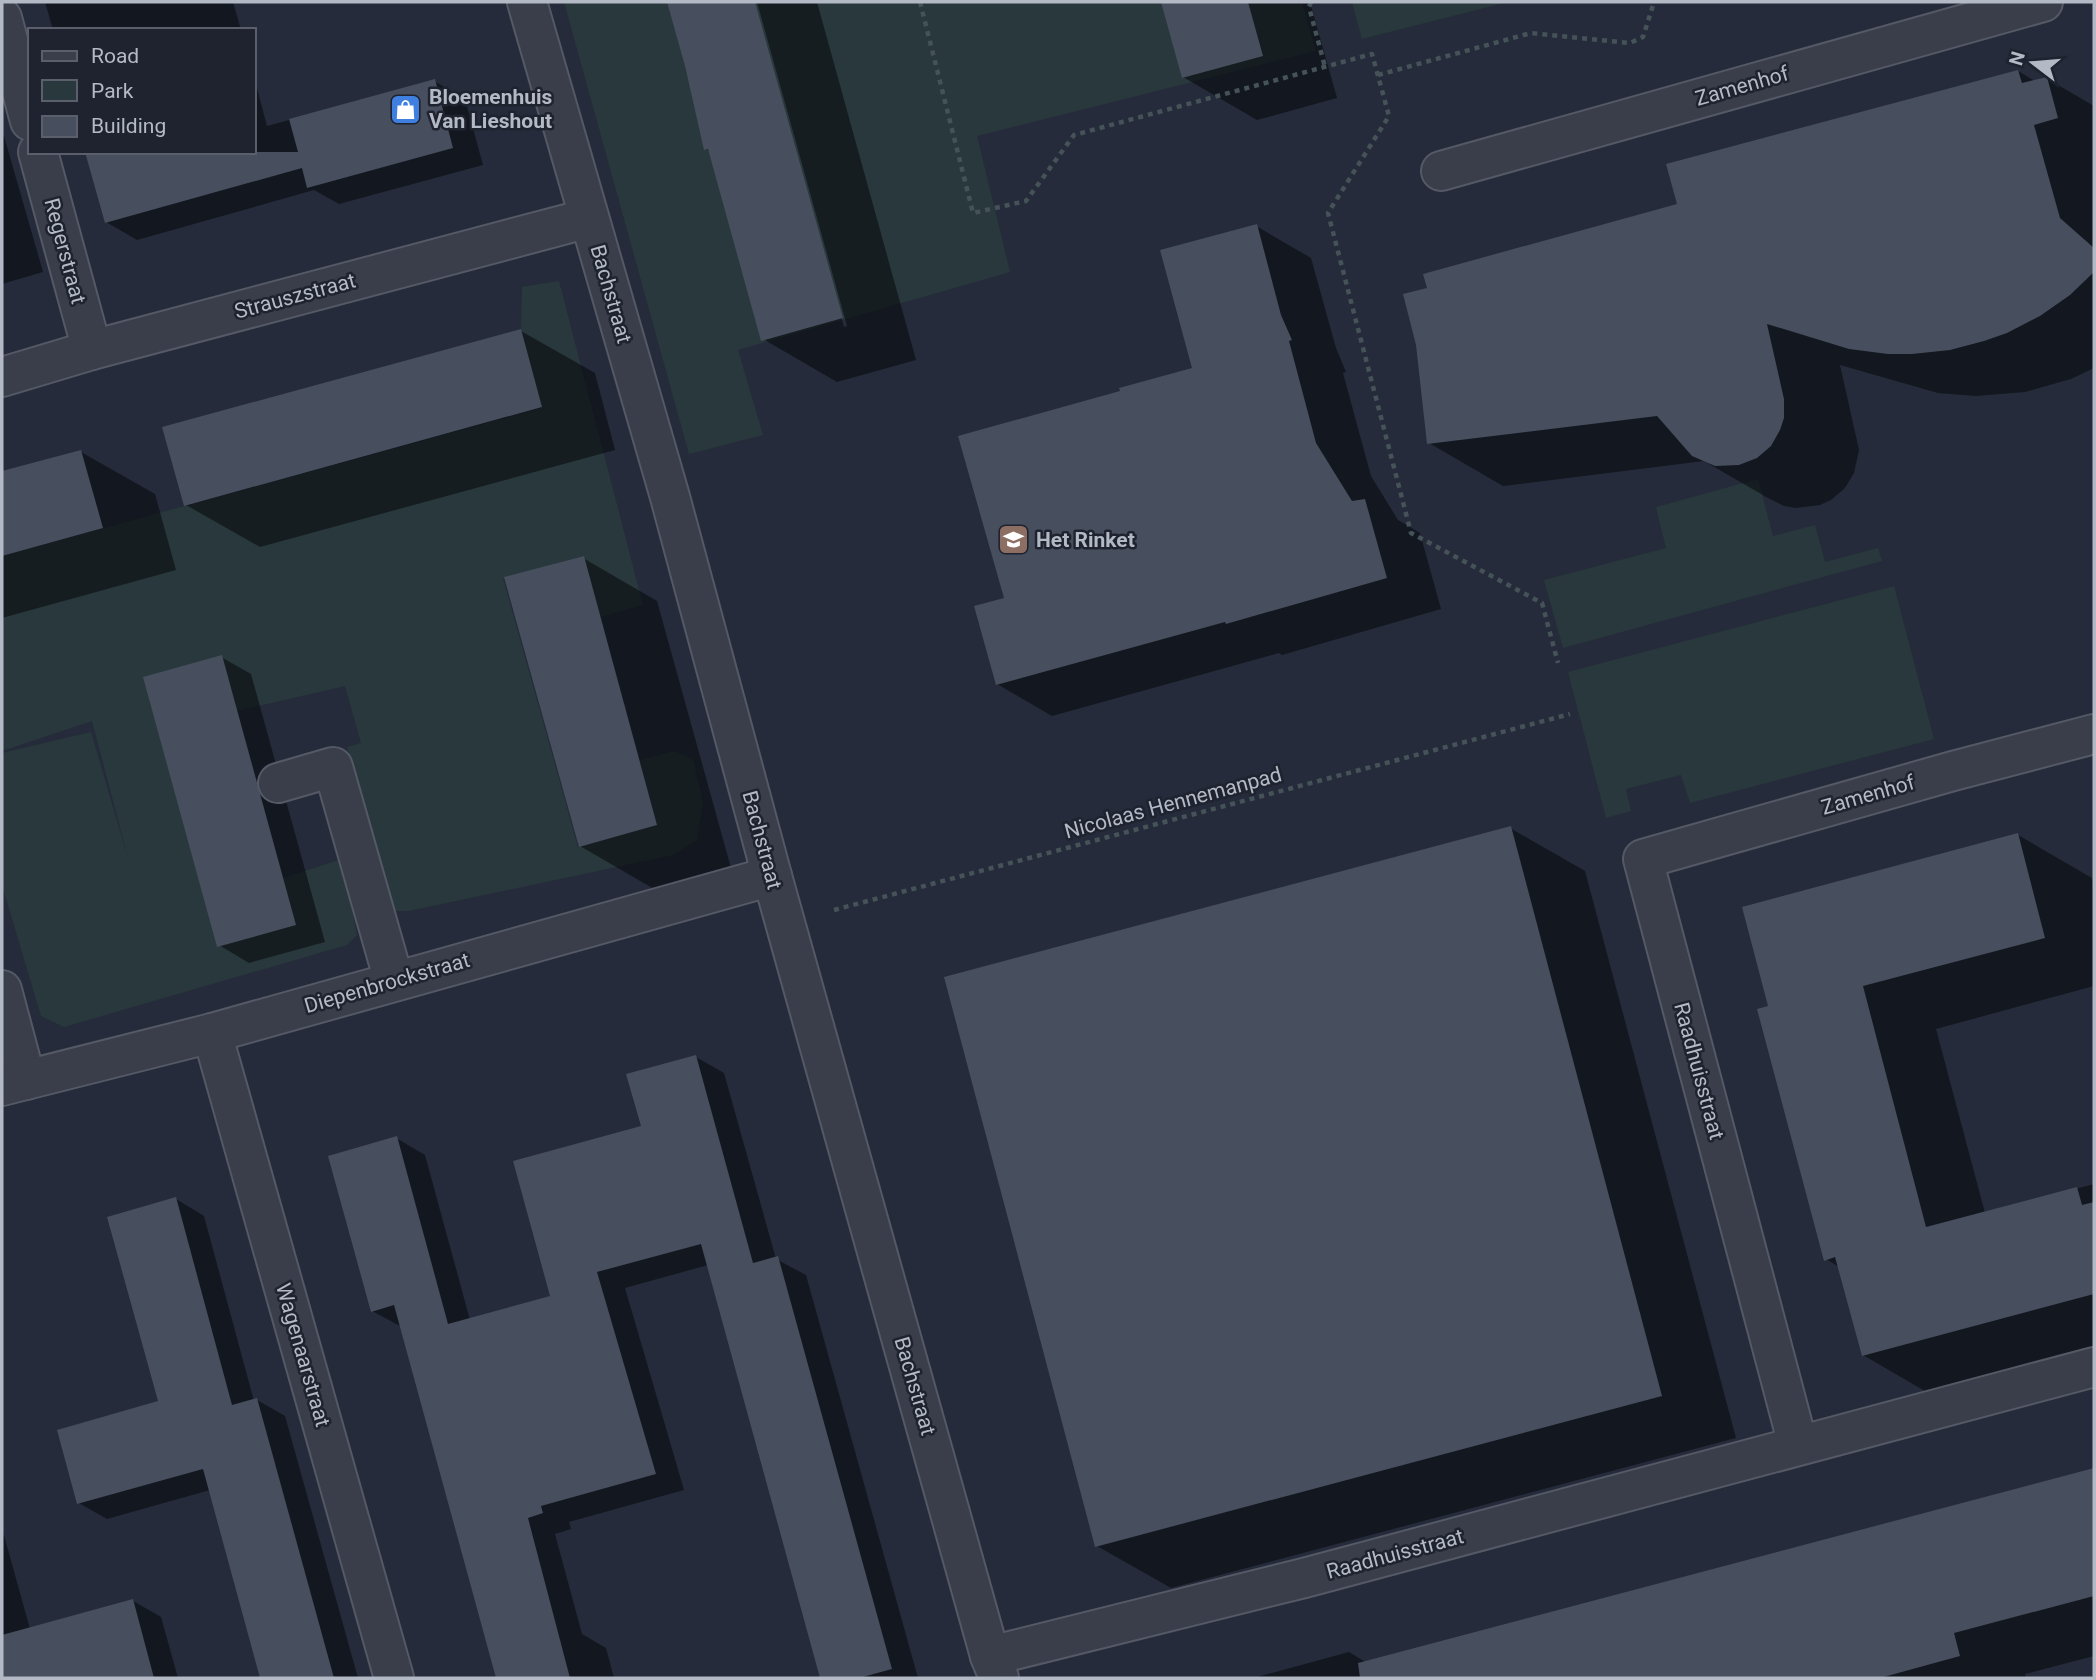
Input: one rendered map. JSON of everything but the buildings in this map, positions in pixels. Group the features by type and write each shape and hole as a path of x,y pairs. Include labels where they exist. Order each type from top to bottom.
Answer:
{"street":[{"name":"Bachstraat","path":"527,2 670,498 785,923 994,1667"},
{"name":"Zamenhof","path":"1441,171 2043,2"},
{"path":"2,18 28,114"},
{"name":"Regerstraat","path":"39,154 92,350"},
{"name":"Strauszstraat","path":"2,377 92,350 589,218"},
{"name":"Zamenhof","path":"1643,859 2094,734"},
{"path":"278,783 333,767 394,981"},
{"name":"Raadhuisstraat","path":"1643,859 1798,1445"},
{"name":"Diepenbrockstraat","path":"14,1083 212,1033 772,876"},
{"path":"2,990 14,1083"},
{"name":"Wagenaarstraat","path":"212,1033 394,1678"},
{"name":"Raadhuisstraat","path":"994,1667 1304,1578 2094,1367"}],"path":[{"path":"920,2 973,213 1026,201 1074,135 1372,54 1389,116 1328,213 1410,533 1542,603 1558,663"},
{"path":"1311,2 1309,7 1325,67"},
{"path":"1378,75 1531,33 1630,43 1643,37 1654,2"},
{"name":"Nicolaas Hennemanpad","path":"785,923 1570,714"}],"green space":[{"path":"564,2 1302,2 1316,51 977,136 1010,272 738,350 763,435 689,454"},
{"path":"1352,2 1508,2 1362,39"},
{"path":"559,281 643,605 600,617 583,556 503,578 578,847 657,825 640,760 674,751 693,759 703,803 697,840 673,855 409,911 392,911 347,747 361,743 345,686 237,711 144,677 217,946 296,925 283,878 339,860 348,888 357,935 347,945 64,1027 41,1016 2,885 2,753 91,732 128,858 92,721 2,751 2,556 542,408 521,329 522,287"},
{"path":"1758,479 1773,536 1815,525 1825,562 1878,548 1882,561 1563,648 1544,580 1666,548 1656,507"},
{"path":"1894,586 1934,739 1690,803 1681,775 1626,789 1631,811 1606,818 1568,672"}],"place":[{"name":"Bloemenhuis Van Lieshout","path":"406,109"},
{"name":"Het Rinket","path":"1013,540"}]}
